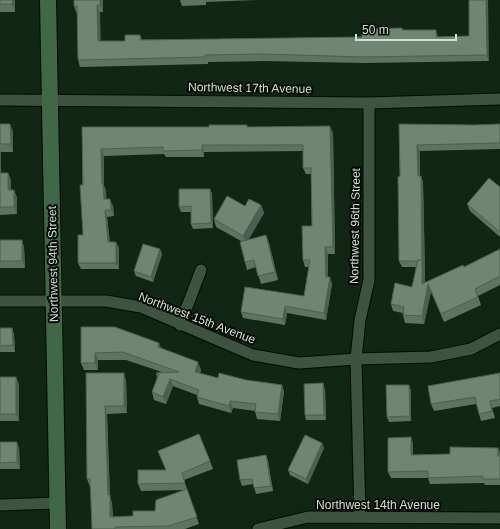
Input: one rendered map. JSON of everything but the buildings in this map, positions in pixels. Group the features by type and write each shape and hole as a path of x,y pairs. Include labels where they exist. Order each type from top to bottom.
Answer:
{"street":[{"name":"Northwest 94th Street","path":"48,0 58,529"},
{"name":"Northwest 17th Avenue","path":"0,100 50,99 369,103 500,99"},
{"name":"Northwest 96th Street","path":"360,517 356,359 360,320 369,280 369,103"},
{"path":"180,325 201,270"},
{"name":"Northwest 15th Avenue","path":"0,301 106,301 141,307 252,355 299,363 356,359 431,357 472,349 500,334"},
{"path":"0,504 58,503"},
{"name":"Northwest 14th Avenue","path":"258,529 308,517 360,517 494,522"}]}
